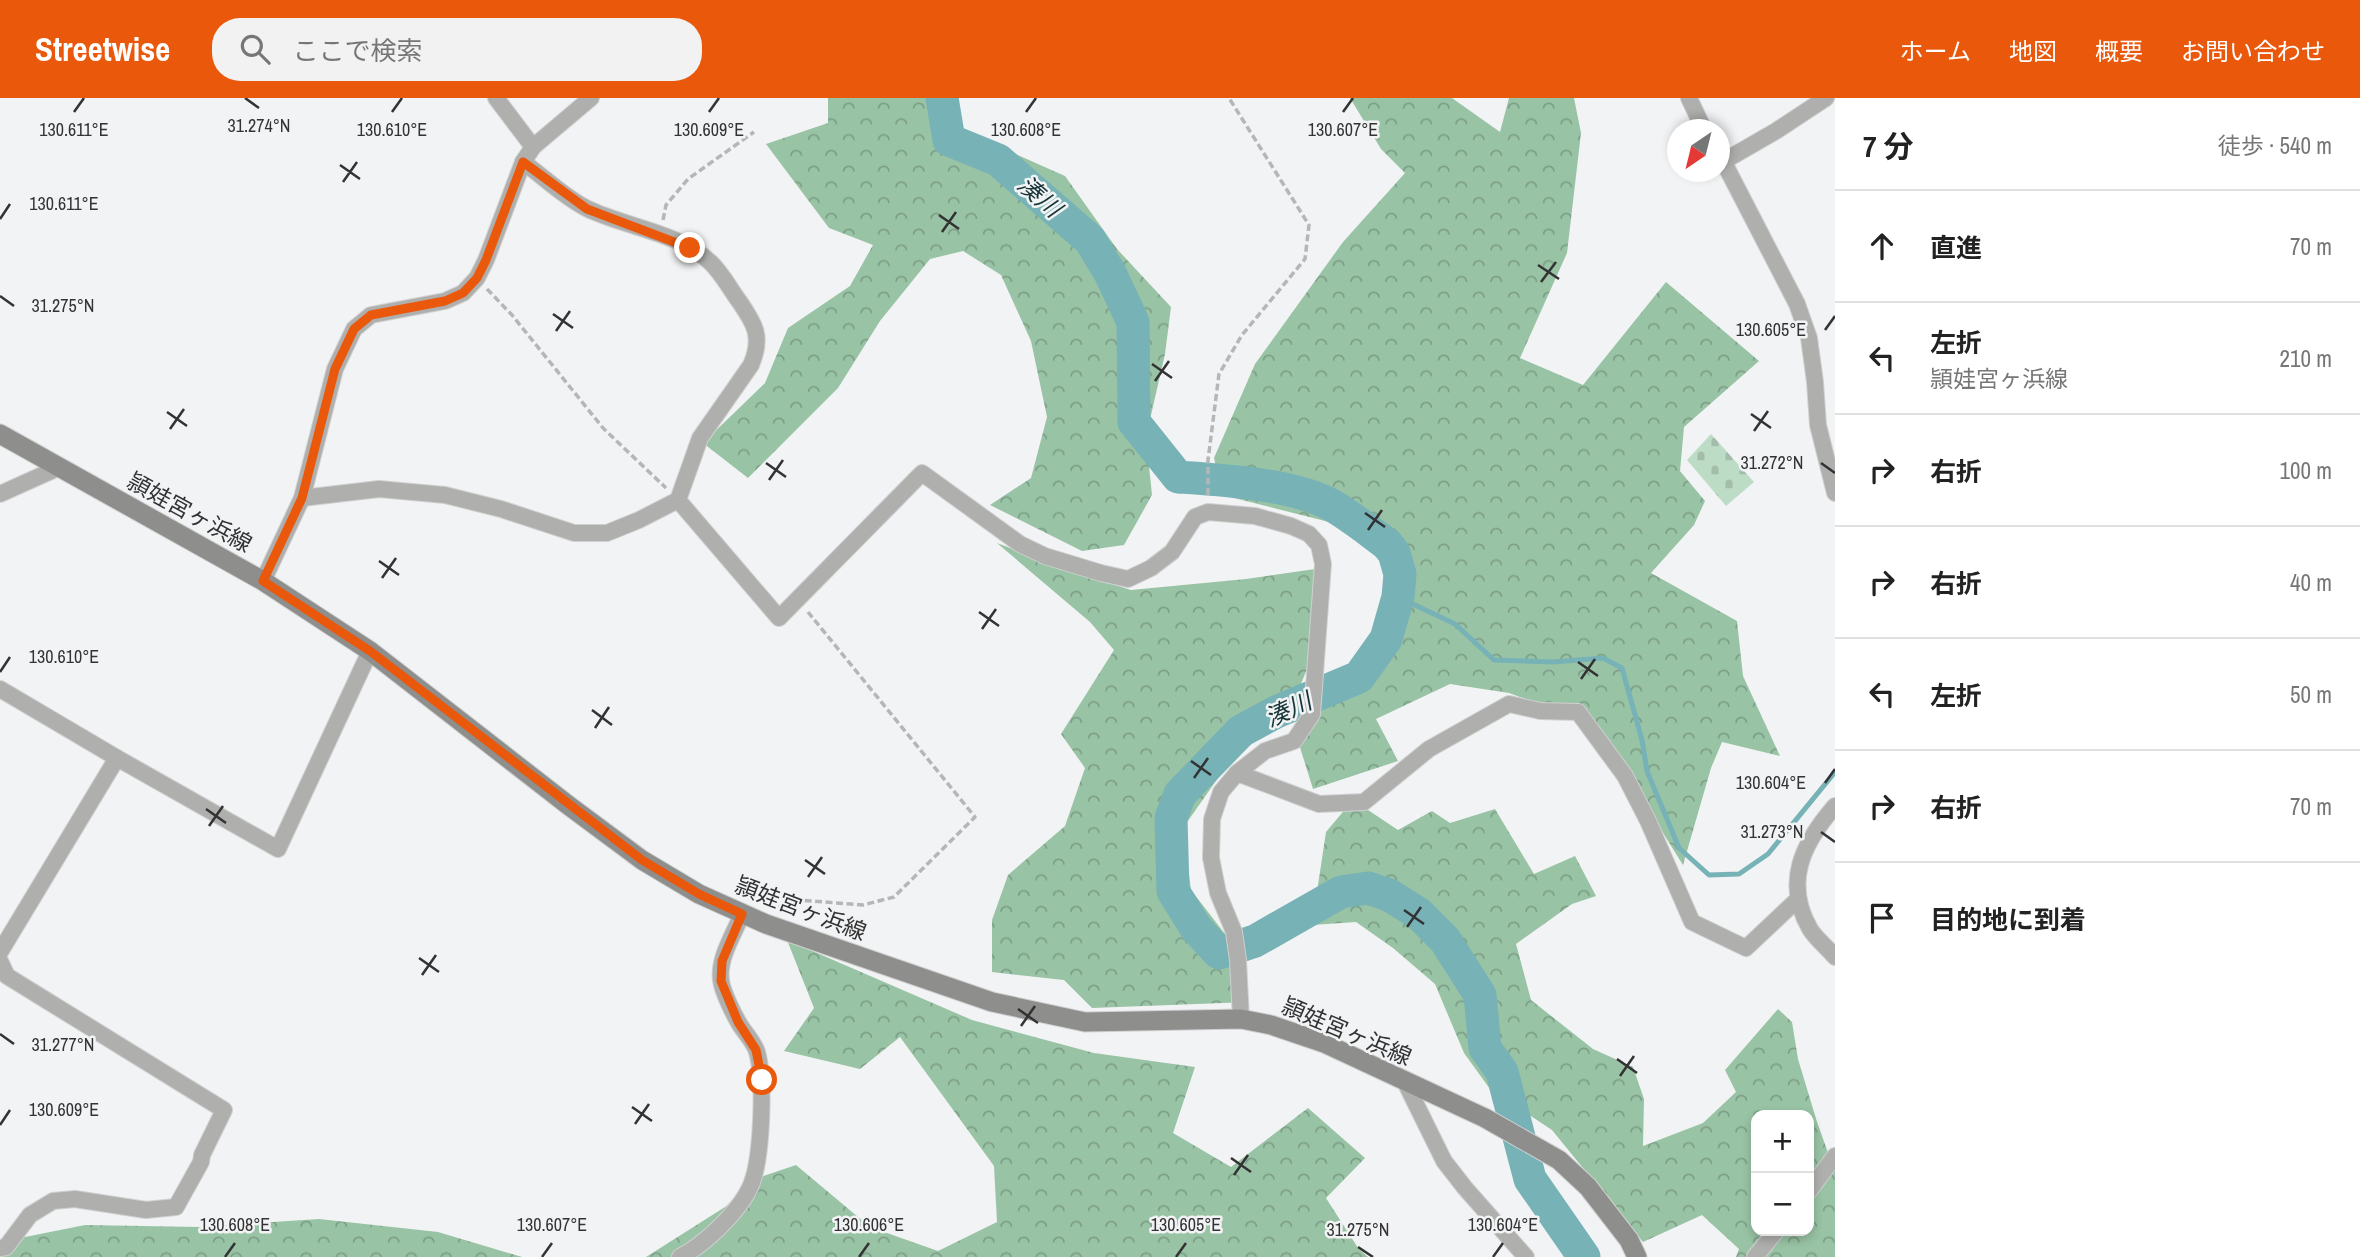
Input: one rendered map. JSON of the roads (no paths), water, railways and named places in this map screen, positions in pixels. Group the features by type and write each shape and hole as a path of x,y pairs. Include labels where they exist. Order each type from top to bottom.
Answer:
{"main road":[{"name":"頴娃宮ヶ浜線","path":"0,434 263,581 370,651 642,860 699,894 766,924 992,1002 1086,1022 1241,1019 1272,1025 1324,1043 1485,1118 1559,1160 1588,1187 1629,1240 1637,1257"}],"street":[{"path":"496,98 533,147"},
{"path":"263,581 302,498 335,369 354,329 371,315 445,301 463,293 477,278 523,162 533,147 591,98"},
{"path":"1689,98 1699,119"},
{"path":"1730,154 1776,131 1826,98"},
{"path":"302,498 379,489 445,495 501,509 574,533 607,533 678,500 700,438 751,365 756,353 754,323 713,264 701,254 661,235 587,209 523,162"},
{"path":"1730,174 1797,304 1808,338 1818,425 1830,458 1835,493"},
{"path":"0,494 60,467"},
{"path":"678,500 779,618 922,473 1020,544 1045,556 1128,579 1151,568 1172,552 1195,517 1208,512 1255,516 1309,534 1319,545 1323,564 1312,713 1294,741 1265,751 1237,773 1221,792 1212,819 1211,858 1218,893 1234,932 1241,1019"},
{"path":"0,689 278,849 370,651"},
{"path":"1237,773 1319,804 1364,802 1429,749 1509,704 1540,711 1578,712 1625,776 1648,821 1692,922 1746,948 1797,900"},
{"path":"0,953 117,758"},
{"path":"1835,806 1815,832 1798,867 1797,900 1811,931 1835,957"},
{"path":"680,1257 723,1226 751,1185 760,1139 762,1080 756,1050 738,1022 721,981 722,961 742,914"},
{"path":"0,961 6,976 225,1110 176,1207 146,1210 75,1199 53,1201 30,1216 6,1247 0,1248"},
{"path":"1405,1082 1444,1161 1526,1257"},
{"path":"1814,1184 1835,1156"},
{"path":"1755,1257 1772,1236"}],"waterway":[{"name":"湊川","path":"942,98 949,140 998,160 1090,240 1110,273 1133,322 1134,422 1178,477 1258,484 1317,499 1354,519 1387,544 1394,553 1400,574 1398,597 1386,639 1359,677 1276,712 1241,731 1180,794 1171,818 1173,891 1196,928 1219,953 1255,941 1341,892 1368,888 1389,895 1418,913 1445,940 1480,995 1485,1048 1502,1072 1530,1179 1584,1257"},
{"path":"1398,597 1455,624 1494,660 1553,662 1603,658 1622,668 1642,740 1647,771 1679,848 1709,875 1739,874 1768,854 1835,772"}]}
